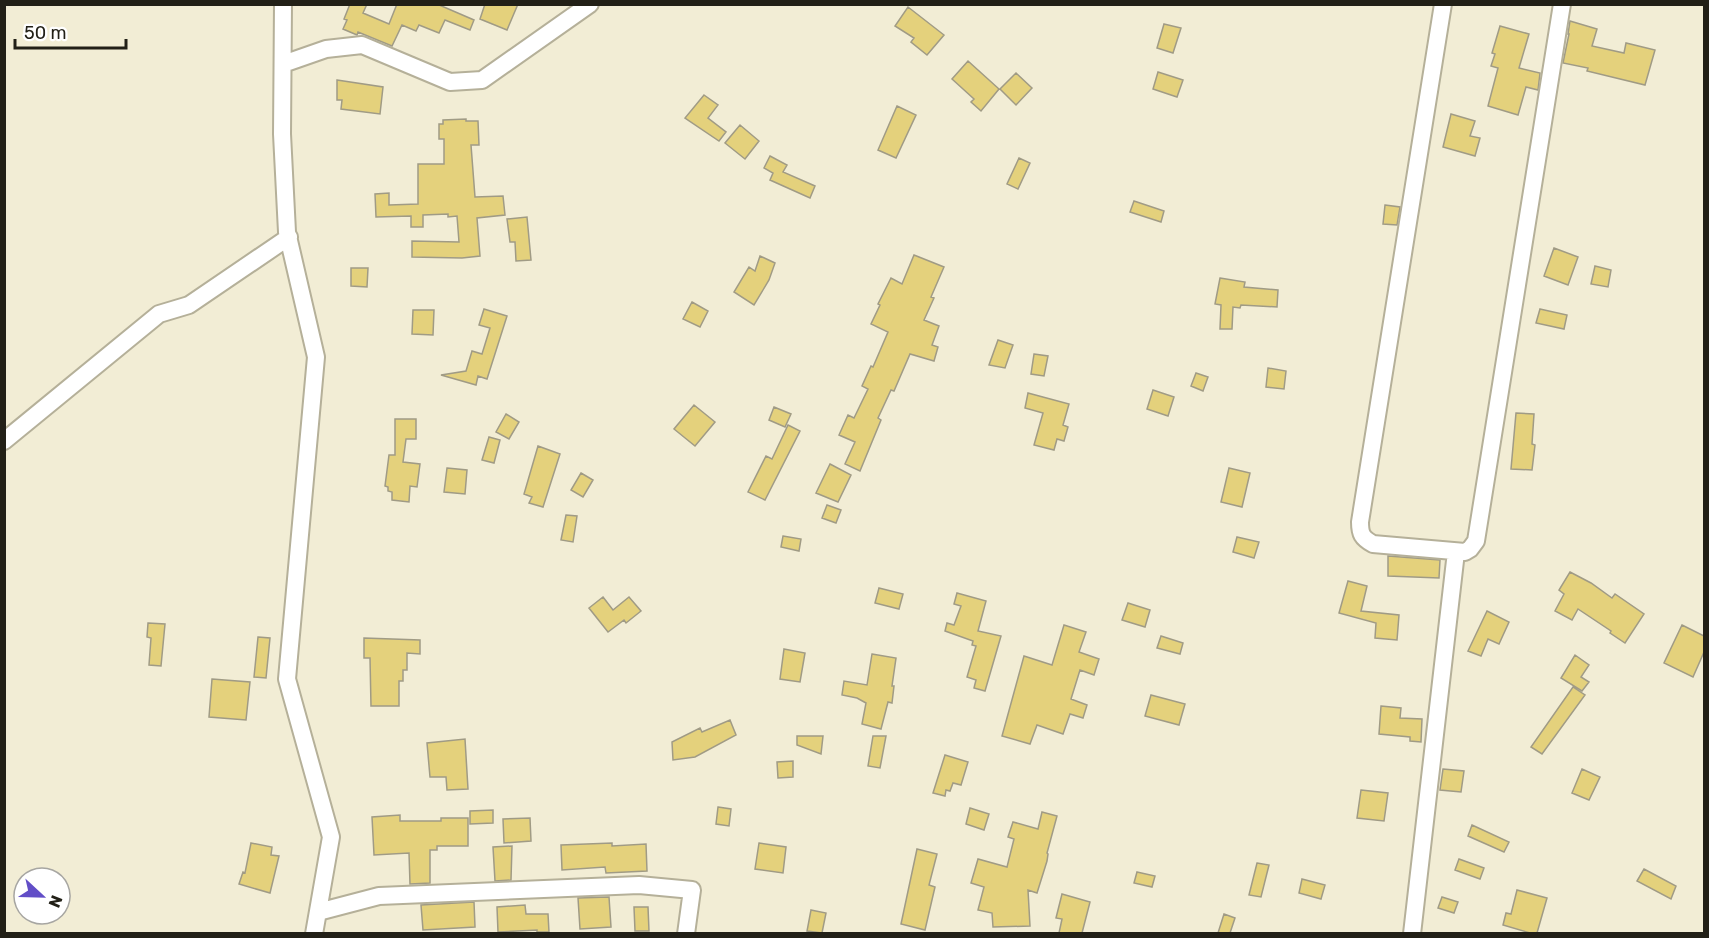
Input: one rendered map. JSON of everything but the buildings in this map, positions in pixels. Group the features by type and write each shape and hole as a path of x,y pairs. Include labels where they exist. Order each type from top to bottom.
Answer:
{"street":[{"path":"283,4 282,134 289,237 315,357 287,679 331,837 314,933"},
{"path":"283,64 326,49 362,45 450,82 482,80 590,4"},
{"path":"1443,4 1360,533 1365,540 1373,544 1456,552 1465,552 1476,541 1562,4"},
{"path":"4,441 159,314 189,304 289,237"},
{"path":"1412,933 1456,552"},
{"path":"318,912 379,896 639,885 692,890 686,933"}]}
